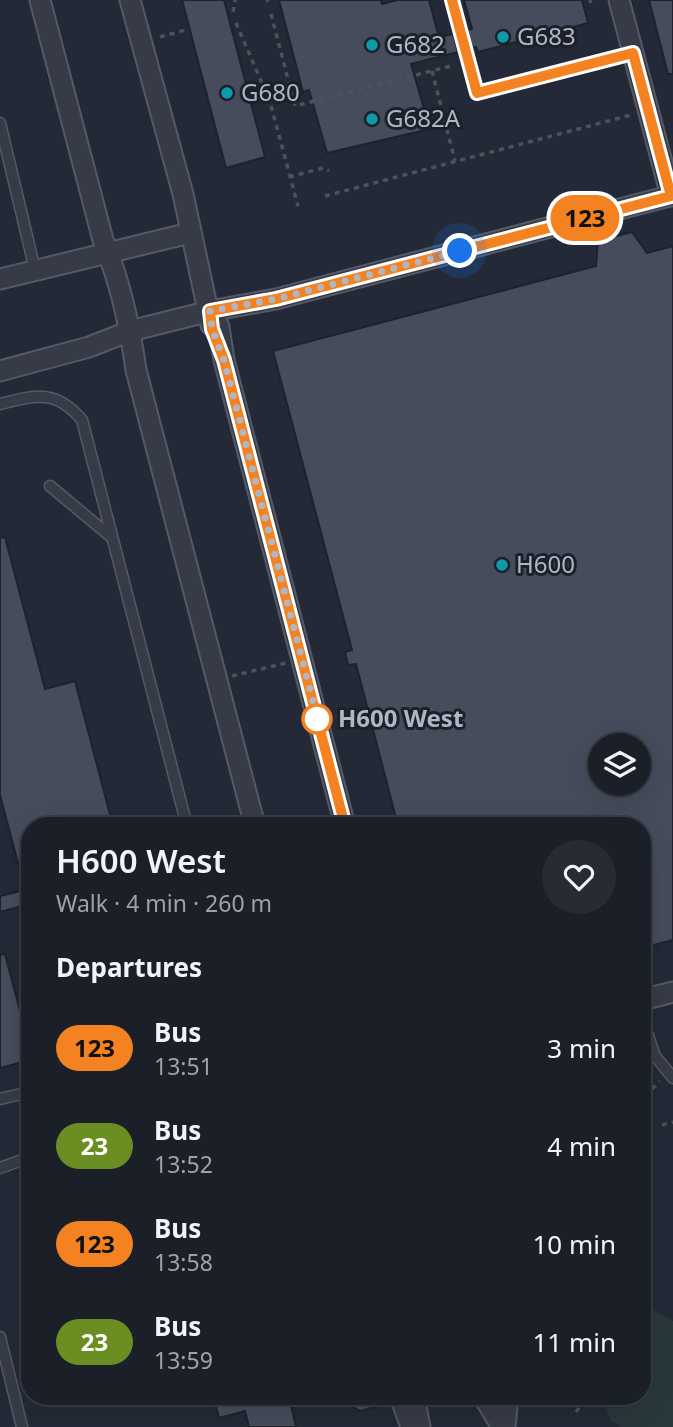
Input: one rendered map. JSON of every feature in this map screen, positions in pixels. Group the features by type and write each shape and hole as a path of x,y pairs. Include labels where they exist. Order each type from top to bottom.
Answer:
{"street":[{"path":"40,0 130,331 136,370 253,817"},
{"path":"130,0 174,159 212,329 224,360 343,817"},
{"path":"0,371 89,347 130,331 210,311 289,296 672,196 619,0"},
{"path":"0,279 190,233"},
{"path":"89,347 112,350 126,358 136,370"},
{"path":"651,998 673,992"},
{"path":"489,1405 504,1427"},
{"path":"498,1405 504,1427"},
{"path":"504,1427 507,1405"}],"lane":[{"path":"452,0 477,93 633,53"},
{"path":"0,123 35,270"},
{"path":"0,404 25,398 47,397 66,403 82,420 185,817"},
{"path":"50,486 110,536"},
{"path":"651,1044 655,1056 673,1078"},
{"path":"0,1099 21,1094"},
{"path":"0,1168 21,1160"},
{"path":"0,1336 22,1427"}],"path":[{"path":"233,12 235,0"},
{"path":"271,14 295,106 468,62"},
{"path":"236,23 270,102 298,206"},
{"path":"141,42 190,29"},
{"path":"432,71 455,162"},
{"path":"325,196 648,111"},
{"path":"289,177 323,168 329,171"},
{"path":"217,680 302,659"},
{"path":"651,1090 662,1079"},
{"path":"662,1125 673,1122"},
{"path":"576,1412 581,1405"}],"shaded area":[{"path":"651,1308 673,1321 673,1427 622,1427 611,1421 605,1405 651,1405"}],"building":[{"name":"G680","path":"182,0 224,0 265,157 226,168"},
{"path":"279,0 381,0 382,4 397,0 429,0 439,37 453,34 458,52 411,64 430,129 327,153 309,90 303,92"},
{"name":"G683","path":"464,0 582,0 588,23 478,52 476,47 472,48 467,30 472,29"},
{"path":"649,0 673,0 673,74 668,74"},
{"name":"H600","path":"632,232 647,253 673,246 673,940 651,946 651,817 396,817 356,664 348,665 345,652 352,650 273,351 596,266 598,241"},
{"path":"5,537 45,689 75,681 111,817 21,817 21,875 0,795 0,538"},
{"path":"21,891 21,906 0,912 0,896"},
{"path":"5,954 21,1015 21,1062 0,1068 0,955"},
{"path":"215,1405 291,1405 296,1427 249,1427 245,1411 219,1418"},
{"path":"350,1405 382,1405 360,1411"}],"bus line":[{"name":"123","path":"343,817 224,360 212,329 210,311 276,299 671,196 633,53 477,93 452,0"}],"place":[{"name":"G683","path":"503,37"},
{"name":"G682","path":"372,45"},
{"name":"G680","path":"227,93"},
{"name":"G682A","path":"372,119"},
{"name":"H600","path":"502,565"},
{"name":"H600 West","path":"317,719"}],"route":[{"path":"317,719 320,728 224,360 212,329 210,311 276,299 460,251"}]}
